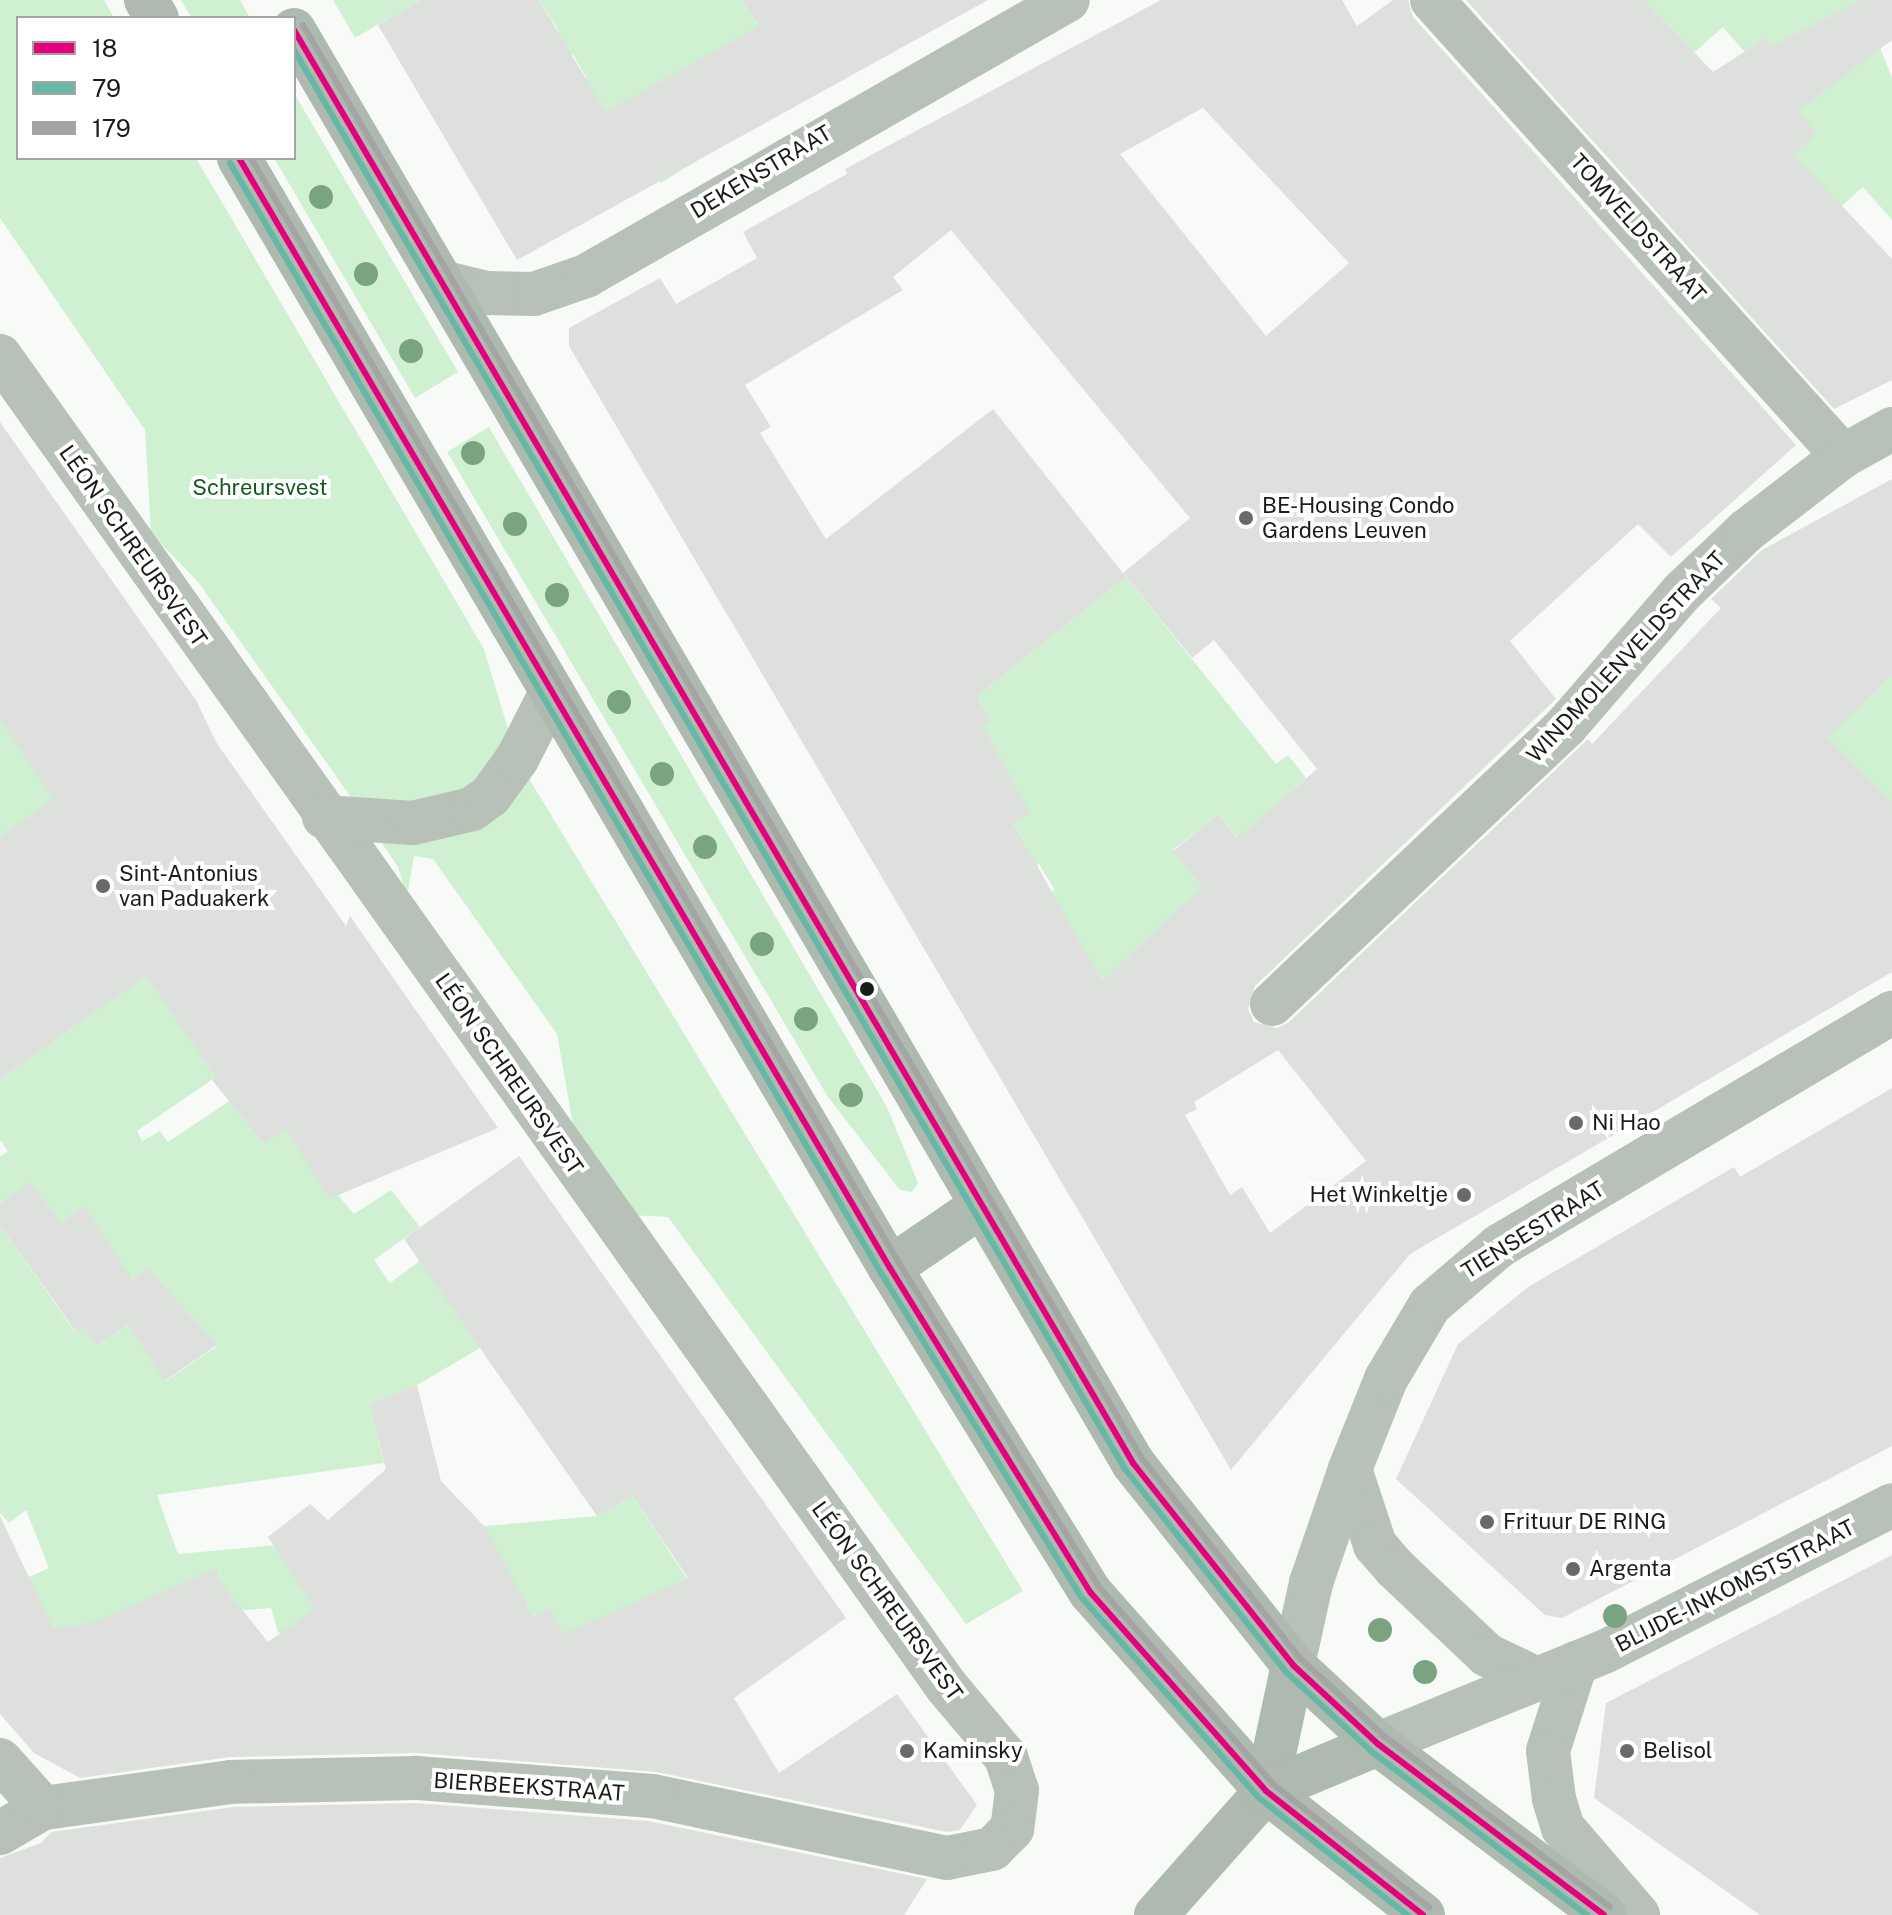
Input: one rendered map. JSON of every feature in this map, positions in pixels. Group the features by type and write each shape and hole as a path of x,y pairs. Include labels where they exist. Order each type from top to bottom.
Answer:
{"main road":[{"path":"296,33 978,1208 1133,1463 1293,1665 1378,1744 1604,1915"},
{"path":"240,160 890,1268 1091,1593 1266,1791 1423,1915"},
{"path":"890,1268 978,1208"},
{"path":"1266,1791 1293,1665"},
{"path":"1156,1915 1266,1791 1378,1744"}],"street":[{"name":"DEKENSTRAAT","path":"442,282 486,293 534,294 586,276 1068,0"},
{"name":"TOMVELDSTRAAT","path":"1432,0 1843,456"},
{"name":"LÉON SCHREURSVEST","path":"0,356 324,817 947,1687 1006,1757 1017,1790"},
{"name":"WINDMOLENVELDSTRAAT","path":"1272,1004 1566,726 1692,582 1843,456 1892,429"},
{"path":"324,817 413,823 472,809 517,759 552,691"},
{"name":"TIENSESTRAAT","path":"1293,1665 1311,1583 1350,1469 1386,1379 1416,1328 1474,1262 1892,1013"},
{"path":"1350,1469 1375,1545 1385,1556 1487,1655 1557,1671 1548,1751 1554,1799 1563,1828 1638,1915"},
{"name":"BLIJDE-INKOMSTSTRAAT","path":"1378,1744 1557,1671 1892,1505"},
{"path":"0,1760 43,1808"},
{"name":"BIERBEEKSTRAAT","path":"0,1833 43,1808 231,1782 416,1778 652,1796 947,1858 992,1849 1012,1829 1017,1790"}],"green space":[{"name":"Schreursvest","path":"0,0 104,0 113,16 16,16 16,160 197,160 484,649 517,759 1023,1591 966,1624 668,1217 609,1214 582,1176 557,1034 433,859 414,856 407,897 398,867 336,776 198,582 151,533 145,430 0,218"},
{"path":"181,0 240,0 249,16 191,16"},
{"path":"333,0 421,0 355,38"},
{"path":"539,0 742,0 759,26 677,122 698,160 661,183 637,146 570,86 586,77 573,54 516,85 558,30"},
{"path":"1643,0 1861,0 1892,78 1892,220 1863,187 1834,213 1747,149 1793,107 1723,27 1678,67"},
{"path":"296,96 458,372 415,398 275,160 296,160"},
{"path":"489,427 887,1107 918,1183 912,1192 900,1190 828,1097 447,452"},
{"path":"1126,577 1276,764 1288,755 1306,778 1268,812 1246,848 1218,814 1173,850 1202,887 1106,989 1025,907 1055,890 1039,864 990,893 979,874 1027,847 1013,823 1029,812 959,740 991,722 977,696"},
{"path":"1839,669 1868,699 1892,676 1892,818 1758,715"},
{"path":"0,714 24,755 73,793 0,837"},
{"path":"185,948 277,1035 137,1131 142,1141 160,1131 168,1142 282,1066 247,1123 264,1144 315,1113 338,1195 354,1214 391,1190 420,1227 374,1260 390,1283 424,1258 492,1341 417,1385 369,1404 384,1463 157,1495 178,1554 597,1516 633,1496 688,1580 566,1636 550,1609 533,1617 525,1602 278,1633 271,1608 116,1620 113,1614 42,1655 11,1585 49,1568 26,1510 9,1523 0,1513 0,1225 75,1332 83,1327 96,1346 128,1325 166,1381 217,1346 148,1268 111,1295 30,1183 0,1204 0,1157 8,1151 0,1140 0,1065 7,1074"}],"building":[{"path":"421,0 539,0 606,112 759,26 742,0 988,0 517,260 378,25"},
{"path":"1161,0 1342,0 1357,26 1393,0 1408,0 1413,17 1796,445 1671,557 1638,524 1510,641 1556,699 1255,986 1248,1009 1254,1022 1277,1028 1289,1022 1588,739 1592,744 1721,608 1711,599 1762,550 1892,479 1892,676 1827,738 1892,801 1892,972 1410,1254 1231,1470 569,346 569,328 660,278 676,304 757,258 743,232 847,174 845,169","holes":["1203,108 1349,263 1266,336 1120,154","951,230 1190,518 1123,573 1192,658 1214,640 1317,769 1237,838 1218,814 1173,851 1202,887 1102,981 1013,823 1030,813 983,727 991,722 977,696 1126,577 993,409 826,539 760,433 771,427 745,385 903,290 893,277","1278,1050 1366,1161 1270,1233 1242,1187 1230,1195 1185,1115 1197,1109 1194,1102"]},
{"path":"1466,0 1644,0 1713,72 1766,38 1772,46 1861,0 1892,0 1892,40 1799,110 1816,134 1793,154 1892,259 1892,380 1834,409"},
{"path":"0,422 196,700 216,742 290,847 346,926 350,916 498,1128 329,1199 287,1130 264,1144 212,1080 216,1077 146,976 0,1079 0,837 53,799 0,719"},
{"path":"1892,1088 1892,1446 1562,1618 1545,1615 1396,1479 1458,1344 1528,1287 1734,1167 1740,1177"},
{"path":"519,1156 846,1618 734,1698 779,1773 897,1694 977,1805 960,1830 947,1832 657,1772 418,1753 230,1757 80,1778 34,1753 0,1714 0,1516 53,1628 92,1623 217,1568 217,1578 268,1642 315,1609 268,1537 310,1504 328,1520 386,1469 369,1404 417,1385 441,1481 486,1528 533,1617 550,1609 565,1634 688,1578 633,1496 597,1516 404,1239"},
{"path":"30,1182 61,1223 85,1206 132,1280 148,1268 217,1345 165,1381 128,1325 96,1346 83,1327 76,1332 0,1225 0,1204"},
{"path":"1892,1555 1892,1915 1760,1915 1594,1798 1606,1703"},
{"path":"415,1803 648,1821 927,1879 904,1915 0,1915 0,1858 41,1843 51,1832 233,1807"}],"transit line":[{"name":"179","path":"303,25 1141,1457 1300,1658 1384,1736 1610,1907"},
{"name":"18","path":"296,33 1133,1463 1293,1665 1378,1744 1604,1915"},
{"name":"79","path":"296,53 1125,1469 1286,1672 1372,1752 1587,1915"},
{"name":"18","path":"240,160 890,1268 1091,1593 1266,1791 1423,1915"},
{"name":"179","path":"252,160 899,1263 1099,1587 1273,1784 1429,1907"},
{"name":"79","path":"230,163 881,1273 1082,1598 1259,1798 1407,1915"}],"place":[{"name":"BE-Housing Condo Gardens Leuven","path":"1246,518"},
{"name":"Sint-Antonius van Paduakerk","path":"103,886"},
{"name":"Ni Hao","path":"1576,1123"},
{"name":"Het Winkeltje","path":"1464,1195"},
{"name":"Frituur DE RING","path":"1487,1522"},
{"name":"Argenta","path":"1573,1569"},
{"name":"Kaminsky","path":"907,1751"},
{"name":"Belisol","path":"1627,1751"}]}
